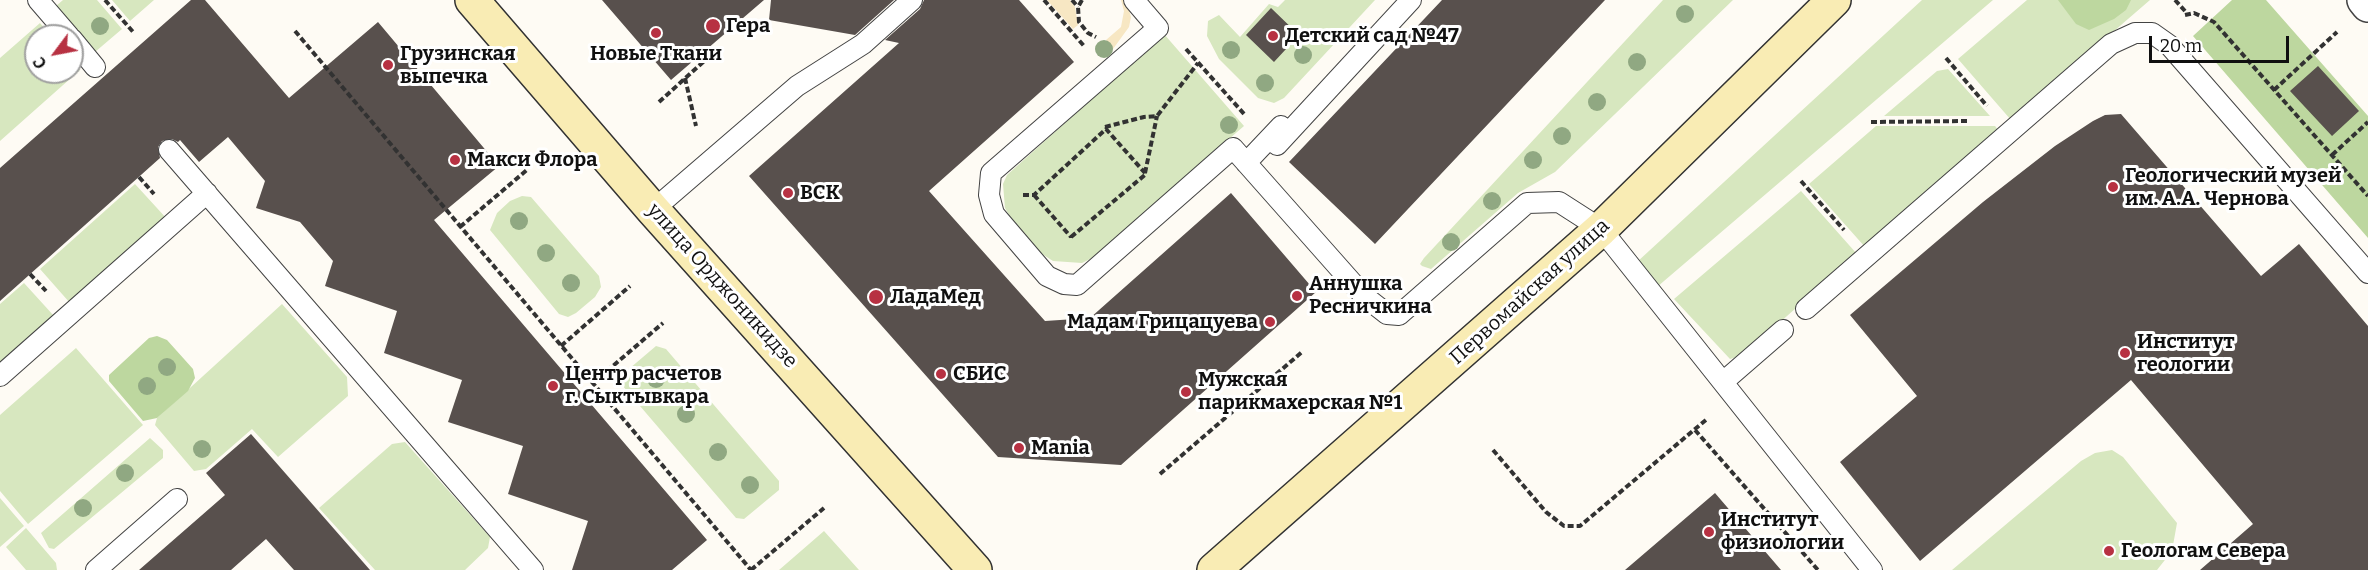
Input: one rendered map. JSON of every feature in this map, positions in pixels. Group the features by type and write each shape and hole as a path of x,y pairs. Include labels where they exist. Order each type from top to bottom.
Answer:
{"main road":[{"name":"улица Орджоникидзе","path":"472,0 653,210 975,570"},
{"name":"Первомайская улица","path":"1214,570 1602,229 1834,0"}],"street":[{"path":"2364,0 2368,4"}],"lane":[{"path":"38,0 59,24"},
{"path":"653,210 797,86 863,44 912,0"},
{"path":"1134,0 1158,28 991,172 989,195 994,214 1047,276 1064,284 1077,285 1233,148 1364,296 1387,314 1399,315 1527,203 1559,202 1602,229 1872,570"},
{"path":"1277,145 1411,0"},
{"path":"1806,309 2004,127 2111,44 2135,33 2152,33 2169,45 2368,273"},
{"path":"84,54 95,67"},
{"path":"1246,163 1285,122 1293,128"},
{"path":"169,150 533,570"},
{"path":"0,376 207,193"},
{"path":"1728,389 1783,330"},
{"path":"96,570 177,499"}],"path":[{"path":"105,0 134,33"},
{"path":"1044,0 1070,30"},
{"path":"1072,0 1078,7"},
{"path":"1082,0 1077,15 1082,29 1102,37"},
{"path":"2175,0 2187,14"},
{"path":"2274,90 2368,4"},
{"path":"2156,37 2187,14 2194,13 2214,22 2368,196"},
{"path":"295,31 751,570 824,508"},
{"path":"1183,45 1234,103"},
{"path":"658,102 713,53 709,48"},
{"path":"1946,58 2004,127"},
{"path":"1079,97 1145,173 1157,116 1198,63"},
{"path":"685,77 697,131"},
{"path":"989,195 1034,195 1106,129 1144,117 1157,116"},
{"path":"1870,122 2004,127"},
{"path":"2332,155 2368,122"},
{"path":"460,227 528,169"},
{"path":"1801,181 1866,256"},
{"path":"561,346 630,286"},
{"path":"593,383 663,323"},
{"path":"1160,474 1302,352"},
{"path":"1493,450 1546,512 1564,526 1580,526 1695,430 1728,389"},
{"path":"1695,430 1818,570"}],"green space":[{"path":"63,0 97,0 122,29 95,52 84,39 84,24 71,24 56,6"},
{"path":"112,0 154,0 130,21"},
{"path":"1285,0 1375,0 1284,98 1274,103 1258,98 1219,59 1207,36 1208,21 1219,15 1240,37 1269,4 1278,7"},
{"path":"1663,0 1733,0 1555,172 1518,193 1431,269 1422,266 1420,264 1424,258"},
{"path":"1922,0 1993,0 1657,287 1637,262"},
{"path":"2027,0 2150,0 2011,120 1958,59"},
{"path":"2058,0 2131,0 2126,10 2114,19 2089,30 2076,24"},
{"path":"2232,0 2266,0 2368,116 2368,238 2193,36"},
{"path":"1164,34 1244,126 1092,258 1082,263 1053,261 1039,252 1013,222 1005,208 1003,184 1007,175"},
{"path":"24,37 24,84 64,84 0,141 0,58"},
{"path":"1948,69 1990,116 1884,116 1937,71"},
{"path":"1876,126 1995,126 1999,131 1865,247 1809,184"},
{"path":"135,184 167,219 70,303 40,269"},
{"path":"1801,191 1857,254 1743,355 1730,359 1674,299"},
{"path":"522,196 531,197 599,276 601,287 595,297 568,317 559,314 490,230 497,213 510,201"},
{"path":"24,283 54,316 0,364 0,304"},
{"path":"282,304 347,377 348,396 278,457 252,429 206,469 194,471 155,425 157,418"},
{"path":"157,336 167,340 193,369 195,378 188,391 157,418 143,421 109,381 109,375 149,338"},
{"path":"656,346 666,349 779,481 779,490 744,519 736,518 622,385 623,374"},
{"path":"76,348 143,425 28,524 0,491 0,415"},
{"path":"150,438 163,450 163,458 54,549 49,548 41,533"},
{"path":"405,442 490,537 488,548 465,570 375,570 319,508 392,444"},
{"path":"2112,450 2123,457 2177,523 2172,551 2157,570 1952,570 2081,461 2095,453"},
{"path":"0,498 24,526 0,547"},
{"path":"26,528 56,563 57,570 26,570 6,547"},
{"path":"824,531 859,570 779,570"}],"sand":[{"path":"1047,0 1070,0 1075,7 1078,25 1073,29"},
{"path":"1121,0 1126,0 1131,17 1129,27 1113,49 1106,40 1121,27 1124,11"}],"building":[{"path":"191,0 205,0 289,98 378,22 499,166 434,220 707,540 672,570 572,570 588,521 508,494 523,446 448,422 462,380 384,353 397,311 325,286 333,261 300,222 256,208 265,181 228,137 199,162 180,140 178,142 172,139 162,141 158,147 160,158 0,301 0,168"},
{"path":"602,0 764,0 671,80"},
{"path":"771,0 894,0 855,35 769,20"},
{"path":"924,0 1019,0 1074,62 929,191 1045,321 1090,318 1231,193 1316,292 1121,465 998,457 749,176 899,43 885,40 920,9"},
{"path":"1442,0 1605,0 1375,244 1289,162"},
{"path":"1271,8 1299,35 1274,62 1246,35"},
{"path":"2318,66 2359,111 2332,136 2290,91"},
{"name":"Институт геологии","path":"2121,114 2261,276 2299,244 2368,326 2368,570 2200,570 2253,524 2131,380 1920,561 1840,462 1917,396 1850,315 1983,202 2055,146 2105,115"},
{"path":"251,434 370,570 294,570 266,539 231,570 139,570 225,495 206,473"},
{"name":"Институт физиологии","path":"1715,493 1781,570 1625,570"}],"place":[{"name":"Гера","path":"713,26"},
{"name":"Новые Ткани","path":"656,33"},
{"name":"Детский сад №47","path":"1273,36"},
{"name":"Грузинская выпечка","path":"388,65"},
{"name":"Макси Флора","path":"455,160"},
{"name":"Геологический музей им. А.А. Чернова","path":"2113,187"},
{"name":"ВСК","path":"788,193"},
{"name":"Аннушка Ресничкина","path":"1297,296"},
{"name":"ЛадаМед","path":"876,297"},
{"name":"Мадам Грицацуева","path":"1270,322"},
{"name":"Институт геологии","path":"2125,353"},
{"name":"СБИС","path":"941,374"},
{"name":"Центр расчетов г. Сыктывкара","path":"553,386"},
{"name":"Мужская парикмахерская №1","path":"1186,392"},
{"name":"Mania","path":"1019,448"},
{"name":"Институт физиологии","path":"1709,532"},
{"name":"Геологам Севера","path":"2109,551"}]}
